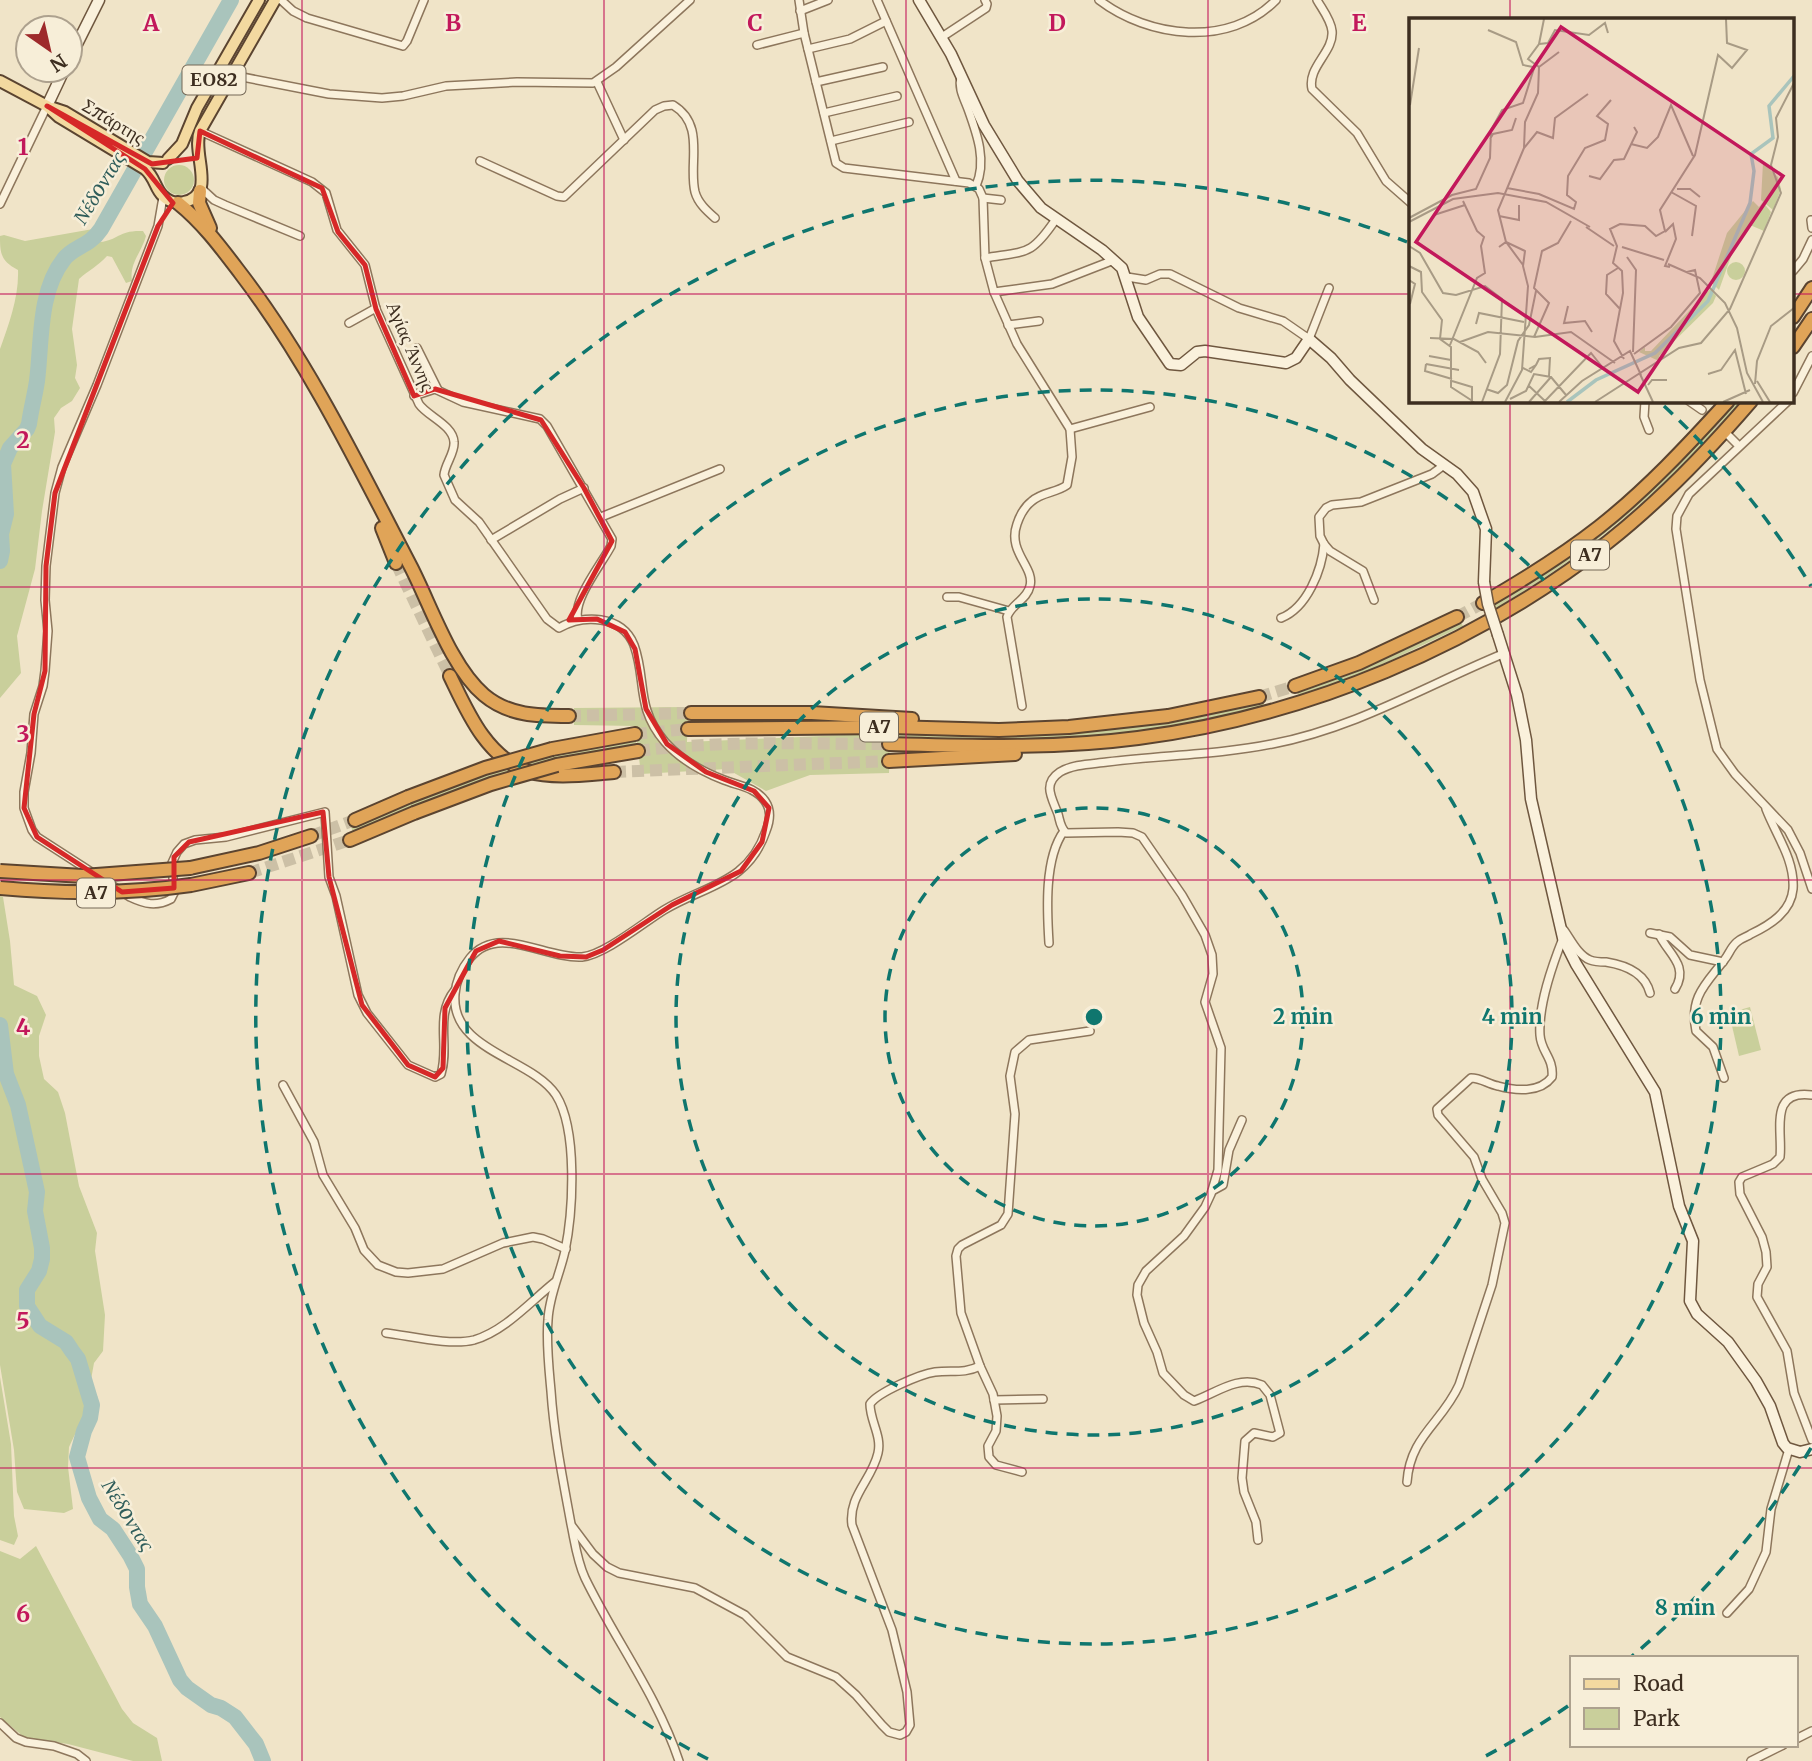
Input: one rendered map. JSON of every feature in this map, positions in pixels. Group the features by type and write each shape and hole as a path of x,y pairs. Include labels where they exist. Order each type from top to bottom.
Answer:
{"highway":[{"path":"200,190 202,213 220,246 281,328 354,460 456,661 468,679 499,706 519,713 569,716"},
{"path":"177,203 220,246"},
{"path":"1794,315 1812,288"},
{"path":"1794,346 1812,319"},
{"name":"Α7","path":"1483,603 1545,565 1599,527 1660,472 1727,402"},
{"name":"Α7","path":"889,744 999,747 1105,741 1191,729 1277,709 1366,679 1448,642 1538,590 1609,541 1690,466 1750,402"},
{"path":"354,460 397,563"},
{"path":"1295,686 1359,663 1457,617"},
{"path":"450,676 481,735 517,766 529,771 557,775 614,772"},
{"name":"Α7","path":"688,729 890,727 999,730 1069,727 1168,716 1259,697"},
{"path":"691,713 812,713 1069,727"},
{"path":"355,820 485,768 552,749 635,734"},
{"path":"889,761 1012,754 1105,741"},
{"path":"350,839 491,784 557,765 638,751"},
{"name":"Α7","path":"0,871 83,876 190,868 259,853 311,836"},
{"name":"Α7","path":"0,888 84,893 117,892 191,885 249,873"}],"main road":[{"name":"ΕΟ82","path":"156,183 157,164 182,144 197,108 259,0"},
{"name":"ΕΟ82","path":"200,190 203,178 197,148 200,131 275,0"},
{"name":"Σπάρτης","path":"0,81 47,106 65,112 128,154 157,164 156,183"},
{"path":"157,164 185,157 196,163 200,169"},
{"path":"156,183 163,197 177,203 190,200 200,190"}],"street":[{"path":"84,30 99,0"},
{"path":"281,0 293,11 307,18 403,46 424,0"},
{"path":"232,75 329,94 382,98 446,86 517,82 597,82 690,0"},
{"path":"799,0 804,33 836,163 844,168 956,181 976,186 983,198 985,258 994,292 1017,344 1070,429 1072,457 1067,485 1028,503 1016,527 1015,544 1031,579 1025,596 1009,611 1008,625 1022,706"},
{"path":"800,11 828,0"},
{"path":"877,0 956,181"},
{"path":"919,0 942,37 984,125 1018,181 1038,205 1122,268 1142,324 1168,362 1174,366 1184,364 1200,351 1286,363 1296,358 1309,339 1329,288"},
{"path":"942,37 986,8 985,0"},
{"path":"1099,0 1117,12 1144,23 1194,33 1236,26 1256,16 1276,0"},
{"path":"1317,0 1332,34 1328,47 1311,77 1311,89 1357,132 1386,181 1409,201"},
{"path":"808,49 850,39 887,21"},
{"path":"757,44 804,33"},
{"path":"816,82 883,67"},
{"path":"961,76 960,89 979,142 981,170 976,186"},
{"path":"597,82 624,140"},
{"path":"0,204 57,84"},
{"path":"824,113 897,96"},
{"path":"480,161 557,197 564,197 659,108 668,105 676,107 684,116 694,138 696,194 702,206 715,218"},
{"path":"831,141 909,122"},
{"name":"Αγίας Άννης","path":"200,131 312,182 324,191 335,227 365,265 376,308 414,396 424,411 452,436 453,448 444,473 446,484 457,503 479,522 545,617 559,628 578,620 597,619 621,629 633,643 646,709 667,744 682,758 706,772 751,789 766,802 770,817 766,832 753,859 732,877 673,905 603,950 586,957 560,956 504,942 486,945 476,951 467,962 456,989"},
{"path":"200,190 214,200 300,236"},
{"path":"163,197 158,226 97,385 62,467 55,493 47,566 48,631 45,671 34,714 32,752 23,792 24,808 32,830 37,837 130,897 158,904 171,899 174,893 172,863 177,852 189,842 226,837 325,812 329,877 358,995 367,1013 408,1065 415,1070 435,1077 441,1074 443,1016 448,1000 456,989"},
{"path":"983,198 1001,200"},
{"path":"158,226 177,203"},
{"path":"985,258 1031,249 1042,240 1056,219"},
{"path":"1794,270 1803,259 1812,240"},
{"path":"994,292 1046,286 1114,260"},
{"path":"1127,277 1146,280 1160,274 1170,274 1239,307 1283,321 1331,358 1422,449 1466,482 1473,492 1483,516 1487,543 1484,582 1488,604 1517,695 1526,740 1534,815 1563,938 1576,964 1655,1092 1679,1206 1693,1241 1689,1292 1693,1308 1738,1354 1764,1394 1783,1443 1800,1452 1812,1449"},
{"path":"349,323 376,308"},
{"path":"1008,325 1039,321"},
{"path":"417,348 438,390"},
{"path":"1794,392 1812,356"},
{"path":"414,396 438,390 460,401 541,420 584,488 612,541 579,602 576,613 578,620"},
{"path":"1645,402 1644,417 1649,430"},
{"path":"1690,402 1702,410"},
{"path":"1787,402 1689,494 1682,503 1676,529 1691,630 1715,744 1726,763 1788,830 1795,841 1812,889"},
{"path":"1070,429 1150,407"},
{"path":"1730,436 1739,446"},
{"path":"1281,618 1294,610 1311,586 1321,565 1324,544 1318,523 1326,508 1361,502 1432,474 1444,465"},
{"path":"601,517 720,468"},
{"path":"491,540 584,488"},
{"path":"1324,544 1330,551 1363,571 1374,600"},
{"path":"947,597 959,597 1009,611"},
{"path":"1064,831 1048,790 1054,778 1066,769 1146,757 1249,748 1292,739 1389,707 1505,653"},
{"path":"1724,1078 1713,1047 1696,1031 1699,997 1706,981 1736,942 1776,919 1790,904 1793,890 1789,862 1764,805"},
{"path":"1049,943 1047,903 1054,849 1064,831"},
{"path":"1064,831 1133,833 1142,837 1182,895 1209,943 1213,974 1205,995 1205,1006 1221,1053 1218,1166 1205,1207 1184,1236 1146,1271 1138,1285 1137,1295 1143,1323 1157,1352 1163,1373 1184,1395 1194,1401 1230,1385 1256,1382 1270,1395 1280,1433 1273,1437 1254,1433 1249,1436 1244,1447 1242,1485 1256,1522 1258,1539"},
{"path":"1561,927 1585,957 1591,961 1632,970 1644,980 1650,993"},
{"path":"1650,933 1676,940 1690,955 1723,962"},
{"path":"1659,934 1660,939 1669,946 1679,968 1680,979 1675,989"},
{"path":"1407,1482 1408,1465 1414,1450 1454,1397 1459,1385 1492,1285 1505,1223 1482,1179 1474,1157 1438,1115 1437,1109 1471,1078 1498,1086 1525,1089 1547,1084 1552,1077 1551,1060 1540,1039 1540,1018 1563,938"},
{"path":"1708,960 1715,970"},
{"path":"456,989 457,1011 469,1032 486,1047 546,1084 559,1100 567,1129 571,1161 571,1202 566,1249 547,1321 551,1393 563,1488 583,1574 657,1706 679,1761"},
{"path":"1022,1472 996,1465 987,1451 996,1431 997,1416 986,1377 979,1366 961,1313 956,1256 962,1245 1001,1225 1008,1214 1015,1114 1010,1076 1015,1052 1029,1040 1090,1031"},
{"path":"283,1086 314,1142 323,1175 355,1228 364,1250 378,1265 396,1272 408,1273 443,1269 503,1243 533,1237 566,1249"},
{"path":"1811,1438 1794,1393 1787,1351 1757,1297 1758,1284 1767,1267 1766,1252 1739,1187 1742,1177 1773,1164 1780,1157 1779,1115 1784,1105 1794,1096 1812,1095"},
{"path":"1212,1191 1224,1183 1229,1150 1242,1120"},
{"path":"386,1333 460,1342 475,1340 502,1325 556,1281"},
{"path":"572,1526 593,1554 607,1567 619,1573 695,1588 746,1615 787,1657 836,1676 889,1732 900,1735 910,1726 907,1692 892,1630 855,1534 850,1513 878,1454 870,1404 885,1392 924,1375 933,1372 971,1371 979,1366"},
{"path":"994,1400 1043,1399"},
{"path":"1727,1613 1749,1589 1766,1552 1771,1509 1790,1449"},
{"path":"0,1723 16,1738 54,1746 77,1754 86,1761"},
{"path":"1751,1761 1779,1747"}],"highlighted area":[{"path":"47,106 152,164 197,158 200,131 322,188 338,232 365,265 376,309 414,396 435,389 541,420 584,488 612,541 569,620 597,619 625,632 635,649 646,709 667,744 706,772 754,791 769,808 762,842 741,871 672,905 603,950 586,957 560,956 499,941 476,951 445,1008 443,1068 435,1077 408,1065 362,1005 329,877 323,812 189,842 174,857 174,888 122,892 37,837 24,808 34,714 45,671 46,566 55,493 158,226 173,203 145,169"}],"green space":[{"path":"179,165 190,169 194,180 190,191 179,195 168,191 164,180 168,169"},
{"path":"93,229 100,242 135,231 143,231 146,236 134,263 132,281 126,283 112,257 107,256 79,279 72,329 77,365 75,378 80,388 72,401 61,408 54,418 55,432 35,569 17,636 21,673 0,698 0,349 15,300 18,270 3,256 0,236 25,241"},
{"path":"1736,402 1742,402 1685,462 1624,518 1559,568 1488,613 1485,609 1578,550 1682,458"},
{"path":"1461,622 1463,626 1364,673 1299,696 1297,692 1362,669"},
{"path":"1263,702 1264,706 1201,720 1106,735 1014,739 890,738 889,773 810,775 766,791 727,769 641,774 635,726 574,725 574,708 688,707 687,742 889,733 999,736 1103,731 1168,722"},
{"path":"636,740 636,745 563,758 491,778 353,832 351,827 455,786 526,763"},
{"path":"0,896 3,897 10,941 14,985 37,996 46,1015 39,1036 39,1056 44,1079 58,1092 65,1113 79,1186 97,1233 95,1251 105,1315 103,1351 94,1363 85,1413 69,1447 68,1467 73,1509 64,1513 24,1509 17,1492 14,1450 0,1365"},
{"path":"1750,1007 1761,1050 1739,1056 1729,1013"},
{"path":"0,1377 11,1444 14,1516 18,1536 14,1545 0,1540"},
{"path":"36,1546 122,1709 133,1723 157,1738 162,1761 133,1761 68,1744 25,1738 0,1717 0,1551 20,1559"}],"waterway":[{"name":"Νέδoντας","path":"0,561 1,534 6,514 3,464 10,448 29,424 37,381 45,302 50,286 64,259 101,229 231,0"},
{"name":"Νέδoντας","path":"0,1025 6,1074 18,1105 37,1192 35,1211 42,1259 39,1271 27,1290 27,1306 40,1326 66,1342 78,1359 92,1405 77,1457 89,1498 100,1519 113,1529 130,1555 137,1569 140,1604 155,1626 180,1680 211,1705 235,1717 256,1744 263,1761"}],"tunnel":[{"path":"1702,410 1726,434"},
{"path":"396,563 450,676"},
{"path":"1457,617 1483,603"},
{"path":"1259,697 1295,686"},
{"path":"569,716 691,713"},
{"path":"635,734 688,729"},
{"path":"638,751 732,744 889,744"},
{"path":"614,772 889,761"},
{"path":"311,836 355,820"},
{"path":"249,873 350,840"}]}
